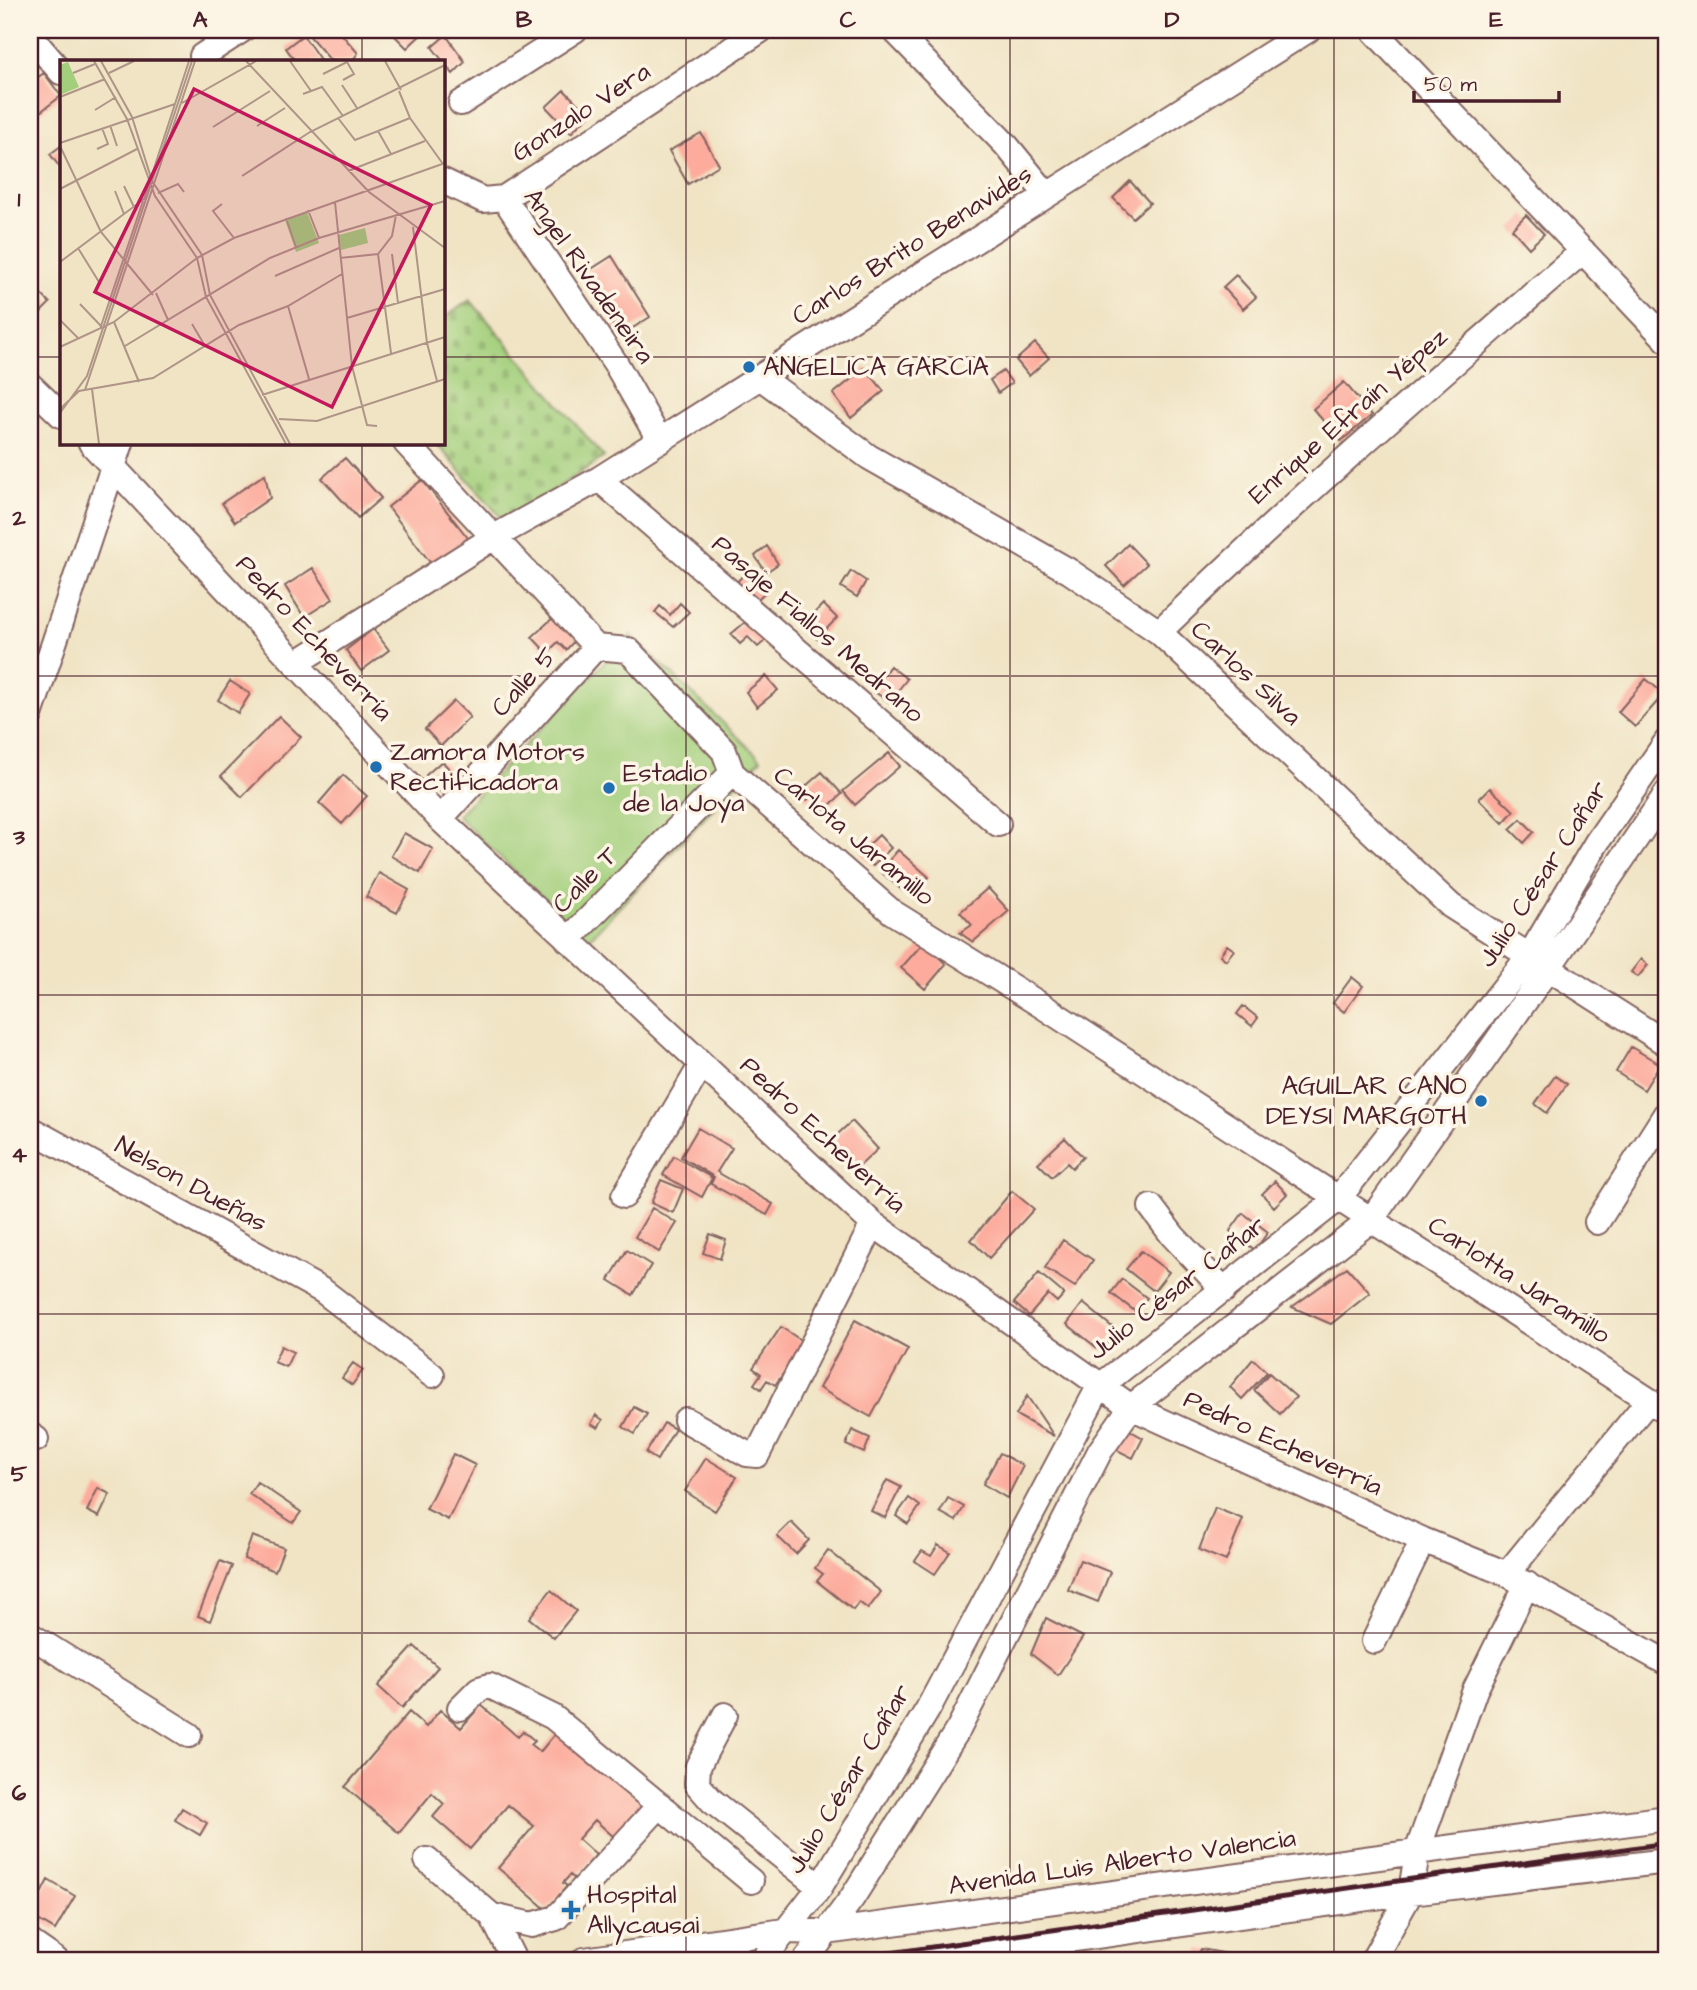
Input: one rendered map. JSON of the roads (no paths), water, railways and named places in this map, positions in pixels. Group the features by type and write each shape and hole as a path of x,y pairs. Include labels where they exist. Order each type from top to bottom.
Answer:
{"street":[{"path":"201,59 206,30"},
{"path":"201,59 242,30"},
{"path":"461,103 575,30"},
{"name":"Gonzalo Vera","path":"504,198 761,30"},
{"path":"894,30 1006,145 1047,195"},
{"name":"Carlos Brito Benavides","path":"296,663 494,537 599,480 1308,30"},
{"path":"1373,30 1667,340"},
{"path":"30,36 60,71"},
{"name":"Angel Rivadeneira","path":"444,181 484,200 504,198 617,364 660,441"},
{"name":"Enrique Efraín Yépez","path":"1158,632 1257,537 1364,441 1583,251"},
{"name":"Carlos Silva","path":"760,377 869,457 1069,571 1158,632 1451,906 1667,1044"},
{"path":"30,385 60,414"},
{"name":"Pedro Echeverría","path":"93,444 118,454 296,663 440,819 873,1224 1131,1407 1423,1540 1517,1579 1667,1663"},
{"path":"407,444 596,647"},
{"path":"30,715 36,673 118,454"},
{"name":"Pasaje Fiallos Medrano","path":"599,480 998,824"},
{"name":"Carlota Jaramillo","path":"596,647 628,650 724,751 732,773 891,912 1044,1007 1338,1199"},
{"name":"Calle 5","path":"440,819 596,647"},
{"name":"Julio César Cañar","path":"806,1960 852,1898 959,1728 1100,1451 1131,1407 1371,1220 1540,961 1597,842 1667,741"},
{"name":"Calle T","path":"568,940 732,773"},
{"name":"Julio César Cañar","path":"763,1960 820,1887 928,1709 1100,1387 1338,1199 1540,961 1667,793"},
{"path":"624,1196 702,1064"},
{"path":"1597,1222 1667,1112"},
{"name":"Nelson Dueñas","path":"30,1129 323,1290 432,1375"},
{"name":"Carlotta Jaramillo","path":"1338,1199 1658,1406"},
{"path":"1151,1207 1173,1236 1224,1290"},
{"path":"686,1420 747,1454 757,1455 873,1224"},
{"path":"1373,1960 1411,1892 1418,1852 1517,1579 1658,1406"},
{"path":"1374,1641 1423,1540"},
{"path":"30,1635 189,1735"},
{"path":"460,1708 482,1687 490,1686 553,1717 751,1881"},
{"path":"725,1715 698,1766 697,1784 712,1801 820,1887"},
{"path":"492,1916 532,1925 556,1918 660,1805"},
{"name":"Avenida Luis Alberto Valencia","path":"584,1960 784,1931 826,1932 1667,1818"},
{"path":"427,1860 492,1916 514,1960"},
{"path":"925,1960 1411,1892 1667,1861"},
{"path":"30,1942 56,1960"}],"railway":[{"path":"840,1960 1667,1843"}],"place":[{"name":"ANGELICA GARCIA","path":"749,367"},
{"name":"Zamora Motors Rectificadora","path":"376,767"},
{"name":"Estadio de la Joya","path":"609,788"},
{"name":"AGUILAR CANO DEYSI MARGOTH","path":"1481,1101"},
{"name":"Hospital Allycausai","path":"571,1910"}]}
